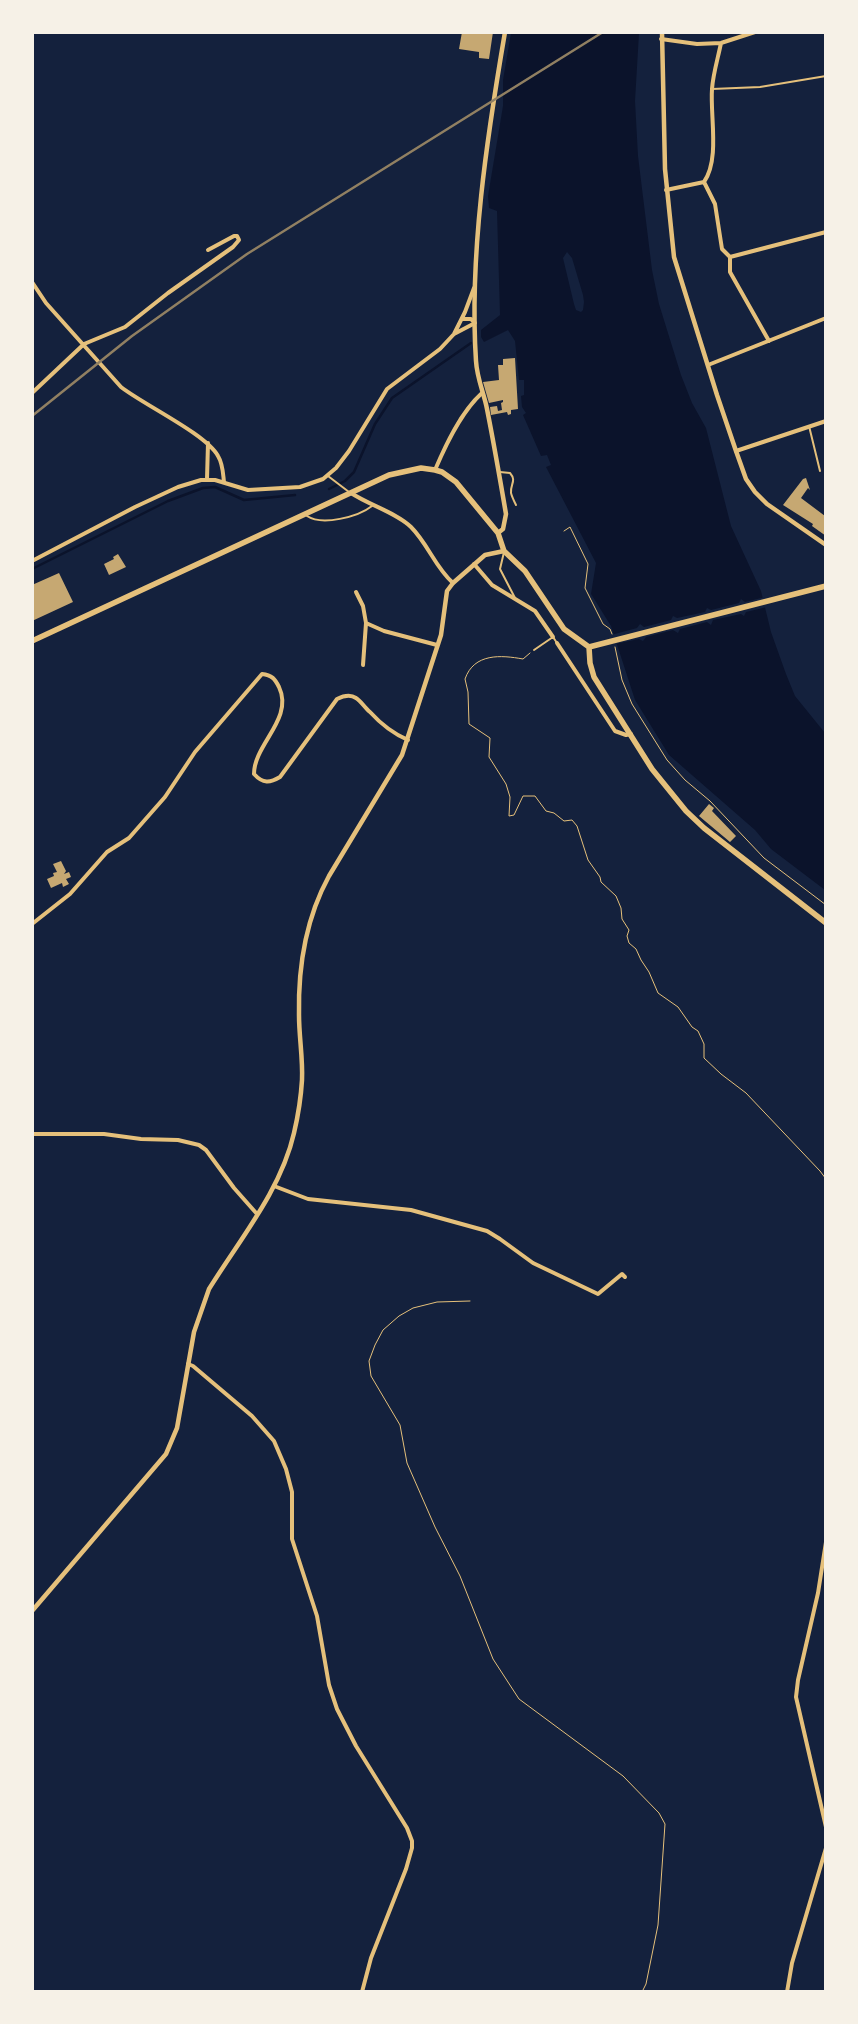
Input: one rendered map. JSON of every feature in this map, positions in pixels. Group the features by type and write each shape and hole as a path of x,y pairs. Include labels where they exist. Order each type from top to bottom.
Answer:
{"main road":[{"path":"32,641 389,475 421,468 442,472 456,482 498,533 504,551 525,571 564,628 589,647 590,663 594,678 662,784 704,828 826,923"},
{"path":"589,647 612,637 826,586"}],"street":[{"path":"498,533 503,529 506,514 487,407 478,379 475,323 476,282 489,132 504,32"},
{"path":"662,32 666,190 674,257 708,365 746,479 767,504 826,545"},
{"path":"661,38 697,44 721,43 755,32"},
{"path":"666,190 704,182 710,173 712,156 712,89 721,43"},
{"path":"704,182 715,204 722,249 730,257 730,272 769,341"},
{"path":"730,257 826,232"},
{"path":"33,391 84,344 125,327 168,293 234,247 239,240 237,236 234,236 208,250"},
{"path":"32,282 46,303 121,387 133,397 208,443 218,456 224,482"},
{"path":"32,561 178,487 207,479 224,482 248,490 300,487 328,476 350,451 387,389 440,349 454,334 462,319 476,282"},
{"path":"708,365 826,318"},
{"path":"462,319 471,319 475,323"},
{"path":"454,334 475,323"},
{"path":"435,470 443,452 472,402 482,394"},
{"path":"736,451 826,421"},
{"path":"207,479 208,443"},
{"path":"351,494 372,506 390,513 411,526 452,583"},
{"path":"32,1611 166,1454 178,1428 194,1332 209,1289 274,1186 292,1141 302,1081 298,1015 299,980 309,921 319,894 392,775 408,740 443,624 447,591 452,583 485,555 504,551"},
{"path":"474,564 492,585 535,611 553,637"},
{"path":"356,592 363,606 366,623 363,665"},
{"path":"366,623 384,631 437,645"},
{"path":"557,643 615,731 626,735 631,734"},
{"path":"32,924 70,894 107,852 129,838 165,797 195,752 262,674 270,675 282,693 282,706 278,721 256,759 254,774 265,782 272,782 280,776 337,699 343,696 355,697 370,713 399,736 408,740"},
{"path":"32,1134 104,1134 141,1139 178,1140 199,1145 206,1150 228,1181 257,1214"},
{"path":"274,1186 308,1199 411,1210 486,1232 500,1238 533,1263 598,1294 622,1274 625,1277"},
{"path":"188,1364 193,1366 252,1416 274,1441 286,1469 292,1492 292,1539 317,1616 329,1685 337,1709 356,1746 407,1828 412,1841 412,1848 406,1868 371,1958 362,1992"},
{"path":"826,1542 818,1592 798,1680 796,1697 826,1828"},
{"path":"787,1992 792,1963 826,1848"}],"lane":[{"path":"712,89 760,87 826,76"},
{"path":"809,426 820,471"},
{"path":"498,472 510,473 513,476 514,481 511,491 516,505"},
{"path":"328,476 351,494"},
{"path":"305,514 313,520 336,520 365,511 372,506"},
{"path":"504,551 500,569 516,600"},
{"path":"534,650 553,637 557,643"}],"path":[{"path":"564,531 570,527 584,554 588,564 585,588 603,624 610,629 612,637"},
{"path":"615,646 622,680 632,704 667,760 685,780 710,801 764,858 826,905"},
{"path":"534,650 524,659 492,655 468,671 465,679 468,692 469,724 490,738 489,757 506,784 510,797 509,816 514,815 523,796 535,796 546,811 554,813 564,821 572,820 577,826 588,860 600,877 601,882 616,896 621,908 622,920 629,930 627,936 629,943 636,949 658,993 678,1007 698,1031 704,1044 704,1058 746,1093 826,1179"},
{"path":"470,1301 437,1302 413,1308 399,1316 382,1330 369,1361 371,1376 400,1426 407,1463 435,1527 460,1576 493,1659 519,1699 623,1776 659,1813 665,1824 658,1925 646,1984 642,1992"}],"water":[{"path":"511,33 639,33 635,101 638,156 652,270 659,304 681,375 692,403 706,428 731,526 761,591 771,632 786,674 795,696 825,733 825,890 771,849 755,830 669,755 635,700 611,626 591,594 596,563 546,467 551,465 547,455 541,456 523,415 526,413 522,407 521,396 524,395 524,380 519,380 515,341 508,330 484,342 481,337 481,330 500,315 497,211 489,208 488,196 503,106 503,80","holes":["567,252 572,258 583,295 584,302 581,312 576,310 563,258"]}],"pier":[{"path":"765,597 767,607 746,612 744,616 741,614 713,620 711,625 707,622 680,629 678,633 673,630 646,637 643,641 639,639 615,644 611,635 637,628 640,624 644,627 671,620 673,616 677,618 705,612 707,608 711,610 739,603 741,599 745,602"}],"building":[{"path":"462,32 493,32 489,59 479,58 479,52 459,49"},
{"path":"515,358 518,409 511,410 511,414 508,415 507,412 491,415 490,407 497,406 498,411 502,410 501,403 503,400 489,403 483,382 499,380 498,365 503,365 503,359"},
{"path":"806,478 810,490 808,488 801,498 825,516 826,536 812,526 813,524 783,505 803,479"},
{"path":"118,554 126,567 109,575 104,564 114,559 113,557"},
{"path":"59,573 73,602 32,621 32,585"},
{"path":"709,804 714,808 712,811 736,836 730,842 699,816"},
{"path":"61,861 66,871 64,874 69,872 71,877 66,879 69,884 63,887 62,883 51,888 47,879 54,876 53,873 57,872 53,864"}],"waterway":[{"path":"329,489 345,481 354,472 375,424 392,398 471,343"},
{"path":"32,569 168,501 203,488 215,487 244,500 295,495"}],"railway":[{"path":"32,416 132,336 247,254 603,32"}]}
